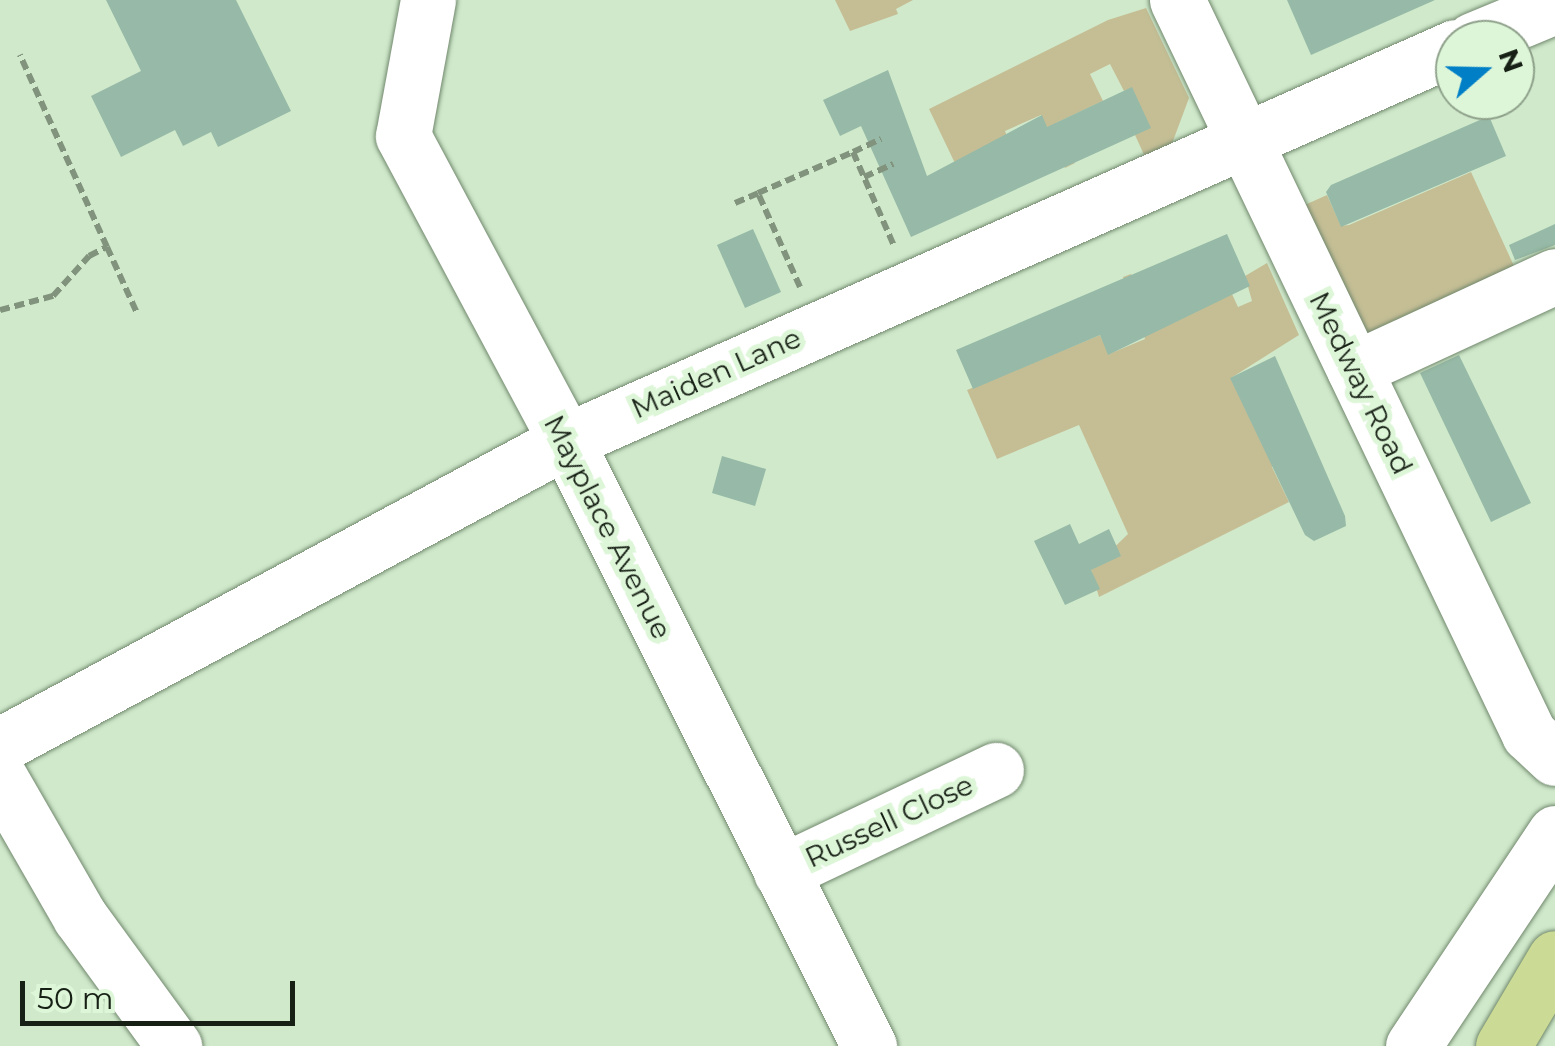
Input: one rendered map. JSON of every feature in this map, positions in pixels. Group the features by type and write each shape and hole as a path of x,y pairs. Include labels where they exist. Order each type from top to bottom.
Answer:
{"main road":[{"path":"1503,1046 1555,958"}],"street":[{"name":"Medway Road","path":"1177,0 1529,734 1555,758"},
{"name":"Mayplace Avenue","path":"433,3 402,136 566,441 868,1046"},
{"path":"1521,20 1555,6"},
{"name":"Maiden Lane","path":"0,745 566,441 1243,136 1435,55"},
{"path":"1354,369 1555,276"},
{"name":"Russell Close","path":"781,872 996,770"},
{"path":"0,778 80,917 174,1046"},
{"path":"1413,1046 1555,833"}],"path":[{"path":"20,55 137,313"},
{"path":"735,203 881,139"},
{"path":"854,152 894,246 879,253"},
{"path":"864,177 893,164"},
{"path":"758,193 800,286 816,280"},
{"path":"0,310 53,296 89,256 107,247"}],"shaded area":[{"path":"835,0 913,0 896,9 898,14 850,31"},
{"path":"1146,8 1189,98 1170,149 1146,159 1135,135 1132,88 1124,91 1110,64 1090,74 1103,101 1056,123 1075,163 1065,168 1041,115 1005,131 1010,144 975,205 929,109 1108,20"},
{"path":"1471,172 1519,277 1364,344 1298,208 1327,195 1341,226 1349,225"},
{"path":"1267,263 1299,335 1231,378 1309,448 1272,467 1289,502 1099,597 1091,570 1128,534 1079,425 997,459 967,390 1100,335 1109,354 1145,339 1123,277 1131,274 1154,326 1232,294 1238,307 1252,301 1245,276"}],"building":[{"path":"106,0 236,0 291,111 218,147 211,132 183,146 175,130 121,157 91,96 141,71"},
{"path":"1287,0 1435,0 1311,55"},
{"path":"888,70 927,176 1042,115 1047,127 1132,87 1151,128 911,237 861,126 840,136 823,100"},
{"path":"1480,120 1491,120 1506,156 1341,227 1326,192 1331,185"},
{"path":"1555,224 1555,245 1515,260 1509,245"},
{"path":"753,229 781,292 745,308 717,245"},
{"path":"1227,234 1250,286 1108,355 1100,335 973,389 956,350"},
{"path":"1459,355 1531,503 1491,522 1420,373"},
{"path":"1275,356 1345,516 1346,526 1314,541 1305,535 1230,378"},
{"path":"722,456 766,469 755,506 712,493"},
{"path":"1070,524 1079,544 1109,529 1121,556 1091,570 1100,589 1065,605 1034,541"}]}
